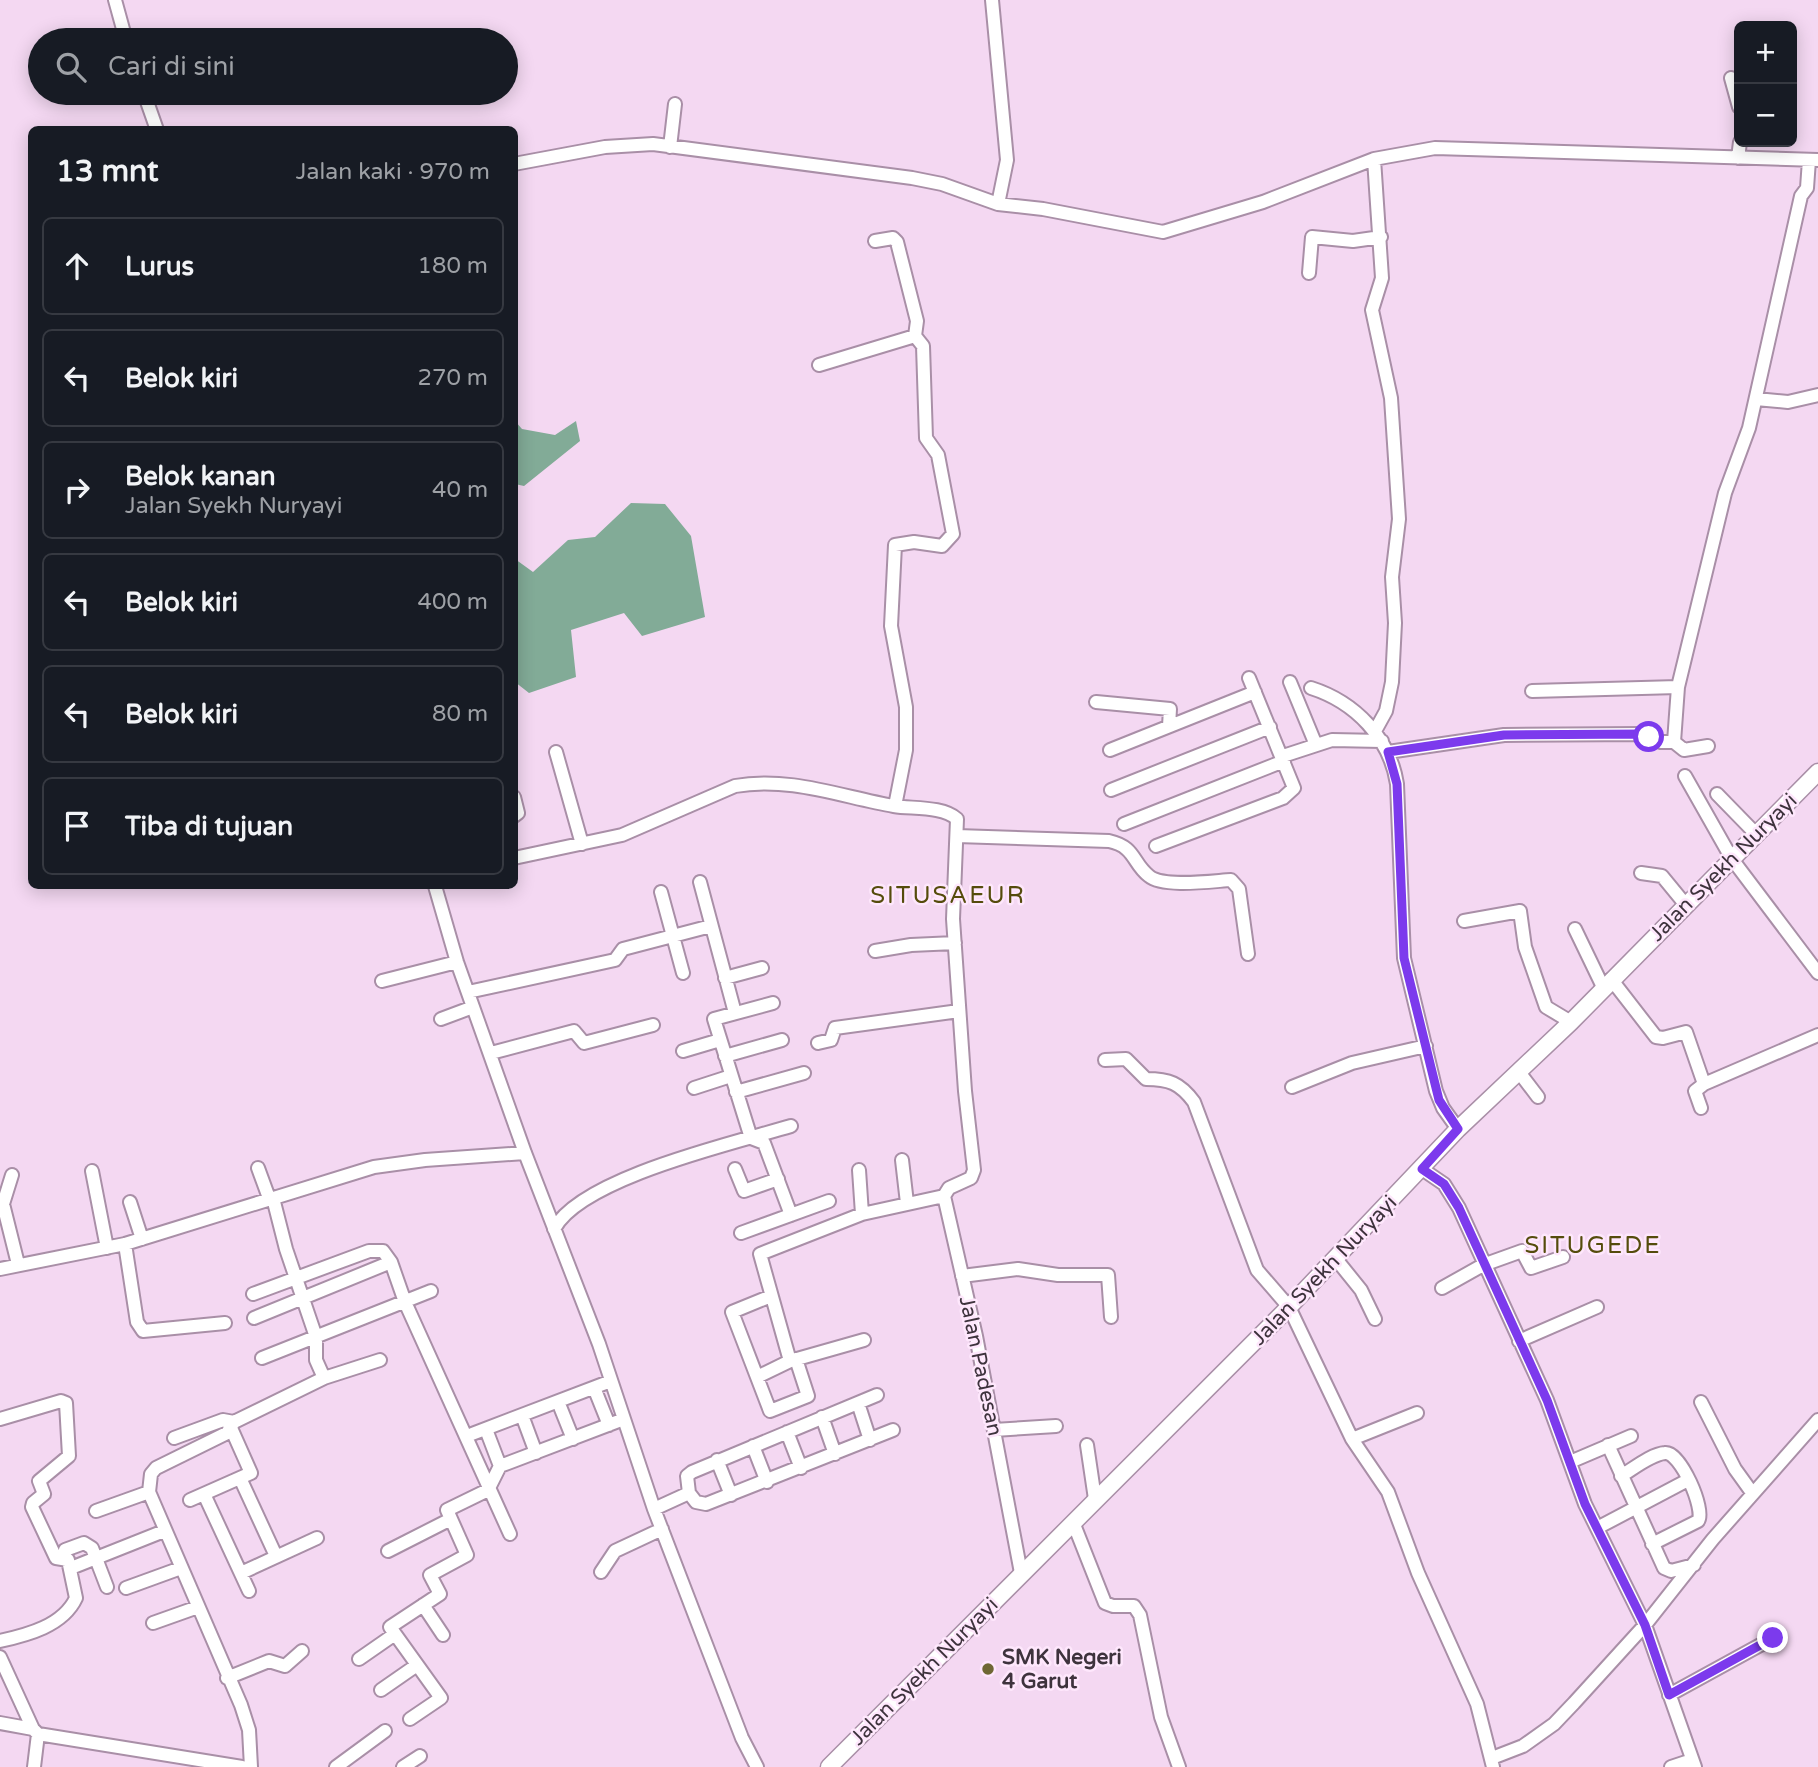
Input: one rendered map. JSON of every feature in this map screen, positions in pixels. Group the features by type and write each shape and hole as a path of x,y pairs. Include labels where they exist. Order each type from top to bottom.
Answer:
{"main road":[{"name":"Jalan Syekh Nuryayi","path":"829,1767 1289,1307 1458,1129 1571,1022 1756,834 1815,780"}],"street":[{"path":"115,0 123,28"},
{"path":"992,0 1007,160 998,204"},
{"path":"1731,78 1734,89"},
{"path":"670,147 675,104"},
{"path":"149,105 156,126"},
{"path":"518,163 605,147 639,144 670,147 912,178 942,184 998,204 1043,209 1163,232 1264,202 1374,159 1449,148 1814,160 1807,188 1801,196 1744,447 1725,493 1678,687 1674,742"},
{"path":"1738,158 1739,147"},
{"path":"1374,159 1382,283 1373,303 1373,317 1387,367 1391,398 1399,519 1392,577 1395,623 1392,682 1382,741"},
{"path":"875,241 893,237 897,242 917,321 915,337 923,346 926,438 937,455 953,535 942,546 914,542 895,545 891,626 906,707 906,750 895,806"},
{"path":"1309,273 1312,237 1353,241 1381,237"},
{"path":"819,365 915,337"},
{"path":"1756,400 1788,402 1818,396"},
{"path":"1156,846 1283,798 1294,788 1249,678"},
{"path":"1290,682 1315,745"},
{"path":"1532,691 1678,687"},
{"path":"1311,688 1346,704 1382,741 1397,784 1404,958 1439,1100 1458,1129"},
{"path":"1110,750 1255,692"},
{"path":"1096,702 1170,709 1169,726"},
{"path":"1111,790 1270,727"},
{"path":"1124,824 1332,740 1645,734 1661,741 1674,742 1684,750 1708,746"},
{"path":"556,752 582,844"},
{"path":"1685,776 1732,859 1818,973"},
{"path":"518,858 622,835 742,785 796,786 951,814 957,819 953,897 955,943 974,1175 948,1189 944,1196 862,1214 764,1250 760,1258 771,1296 793,1360 808,1387 807,1398 770,1411 734,1324 732,1312 771,1296"},
{"path":"1717,794 1756,834"},
{"path":"1709,818 1727,804"},
{"path":"957,836 1109,841 1126,846 1147,875 1158,880 1231,880 1239,889 1248,954"},
{"path":"1641,873 1662,876 1685,904"},
{"path":"700,882 735,1013"},
{"path":"437,889 457,962 611,1381 654,1508 742,1738 757,1767"},
{"path":"661,892 683,973"},
{"path":"1464,921 1520,911 1525,947 1546,1007 1571,1022"},
{"path":"468,992 615,960 623,949 711,926"},
{"path":"1576,929 1607,983 1657,1037 1686,1032 1704,1084"},
{"path":"875,951 911,945 955,943"},
{"path":"382,981 457,962"},
{"path":"725,978 762,968"},
{"path":"751,1139 714,1019 773,1003"},
{"path":"441,1019 473,1007"},
{"path":"818,1043 831,1040 835,1028 959,1011"},
{"path":"491,1054 574,1031 584,1043 653,1025"},
{"path":"1701,1108 1695,1091 1704,1084 1818,1035"},
{"path":"683,1051 720,1040"},
{"path":"725,1056 782,1040"},
{"path":"1292,1087 1352,1063 1426,1045"},
{"path":"1105,1060 1126,1059 1146,1079 1170,1080 1182,1086 1194,1102 1257,1270 1289,1307 1352,1439 1388,1492 1418,1573 1477,1704 1492,1763 1523,1746 1554,1724 1645,1625 1818,1420"},
{"path":"1520,1072 1538,1097"},
{"path":"736,1092 804,1073"},
{"path":"694,1088 732,1076"},
{"path":"554,1229 563,1213 576,1203 621,1181 791,1126"},
{"path":"751,1139 764,1143 791,1215"},
{"path":"0,1269 125,1244 271,1198 400,1162 525,1153"},
{"path":"902,1160 907,1203"},
{"path":"258,1168 271,1198 316,1336 316,1360 324,1378"},
{"path":"735,1169 744,1191 778,1179"},
{"path":"1422,1169 1450,1191 1547,1400 1597,1528 1645,1625 1694,1764 1671,1767"},
{"path":"859,1170 862,1214"},
{"path":"92,1171 107,1248"},
{"path":"12,1175 3,1204 18,1264"},
{"name":"Jalan Padesan","path":"944,1196 994,1430 1021,1573"},
{"path":"741,1233 829,1201"},
{"path":"130,1202 142,1239"},
{"path":"125,1244 137,1322 143,1331 225,1323"},
{"path":"253,1294 378,1250 383,1251 391,1262 405,1302 510,1534"},
{"path":"1442,1288 1483,1265 1522,1251 1531,1268 1563,1257"},
{"path":"1336,1259 1361,1290 1375,1319"},
{"path":"254,1318 391,1262"},
{"path":"962,1276 1018,1269 1058,1275 1108,1275 1111,1317"},
{"path":"262,1358 431,1291"},
{"path":"1519,1341 1597,1307"},
{"path":"757,1377 793,1360 864,1340"},
{"path":"251,1767 249,1730 149,1492 151,1474 156,1468 227,1433 233,1425 324,1378 380,1360"},
{"path":"472,1434 611,1381"},
{"path":"595,1390 608,1425"},
{"path":"877,1395 717,1460 687,1476 689,1493 701,1504 731,1495 893,1430"},
{"path":"0,1419 61,1401 66,1404 69,1456 40,1481 44,1494 32,1507 57,1558 67,1558 76,1598 70,1609 45,1628 0,1641"},
{"path":"1701,1402 1735,1469 1753,1494"},
{"path":"858,1403 870,1440"},
{"path":"559,1404 573,1438"},
{"path":"1352,1439 1418,1413"},
{"path":"822,1417 835,1454"},
{"path":"523,1418 536,1452"},
{"path":"410,1719 441,1698 390,1627 440,1594 430,1575 467,1555 447,1510 488,1490 500,1466 624,1419"},
{"path":"174,1438 223,1420 233,1425 251,1473 190,1500"},
{"path":"994,1430 1056,1426"},
{"path":"486,1432 500,1466"},
{"path":"787,1432 801,1468"},
{"path":"1570,1462 1631,1436"},
{"path":"1087,1445 1095,1499"},
{"path":"1608,1445 1635,1510 1666,1570 1694,1565"},
{"path":"753,1446 767,1482"},
{"path":"1621,1476 1666,1452 1677,1458 1688,1480 1701,1517 1652,1544"},
{"path":"717,1460 731,1495"},
{"path":"240,1478 276,1556"},
{"path":"1597,1528 1688,1480"},
{"path":"96,1511 149,1492"},
{"path":"654,1508 689,1493"},
{"path":"204,1494 249,1591"},
{"path":"388,1551 451,1519"},
{"path":"1073,1521 1105,1603 1113,1606 1134,1606 1140,1615 1161,1717 1179,1767"},
{"path":"601,1572 615,1551 662,1529"},
{"path":"71,1567 164,1531"},
{"path":"241,1573 317,1538"},
{"path":"65,1550 85,1543 92,1548 107,1587"},
{"path":"126,1588 181,1568"},
{"path":"424,1605 443,1635"},
{"path":"153,1623 198,1607"},
{"path":"359,1658 395,1634"},
{"path":"1669,1695 1773,1638"},
{"path":"227,1678 268,1661 285,1666 303,1651"},
{"path":"0,1657 36,1731 34,1767"},
{"path":"381,1690 417,1665"},
{"path":"0,1723 242,1767"},
{"path":"336,1767 386,1731"},
{"path":"403,1767 420,1756"}],"green space":[{"path":"576,421 580,441 524,486 518,485 518,424 522,429 555,435"},
{"path":"631,503 665,504 691,536 705,617 642,636 624,613 571,630 576,677 529,693 518,684 518,561 533,572 568,540 595,537"}],"place":[{"name":"SMK Negeri 4 Garut","path":"988,1669"}],"district":[{"name":"SITUSAEUR","path":"948,895"},
{"name":"SITUGEDE","path":"1593,1245"}],"route":[{"path":"1649,737 1647,734 1504,735 1388,752 1392,758 1397,784 1404,958 1431,1061 1436,1091 1443,1108 1458,1129 1422,1169 1444,1184 1459,1208 1547,1400 1585,1504 1645,1625 1669,1695 1773,1638"}]}
